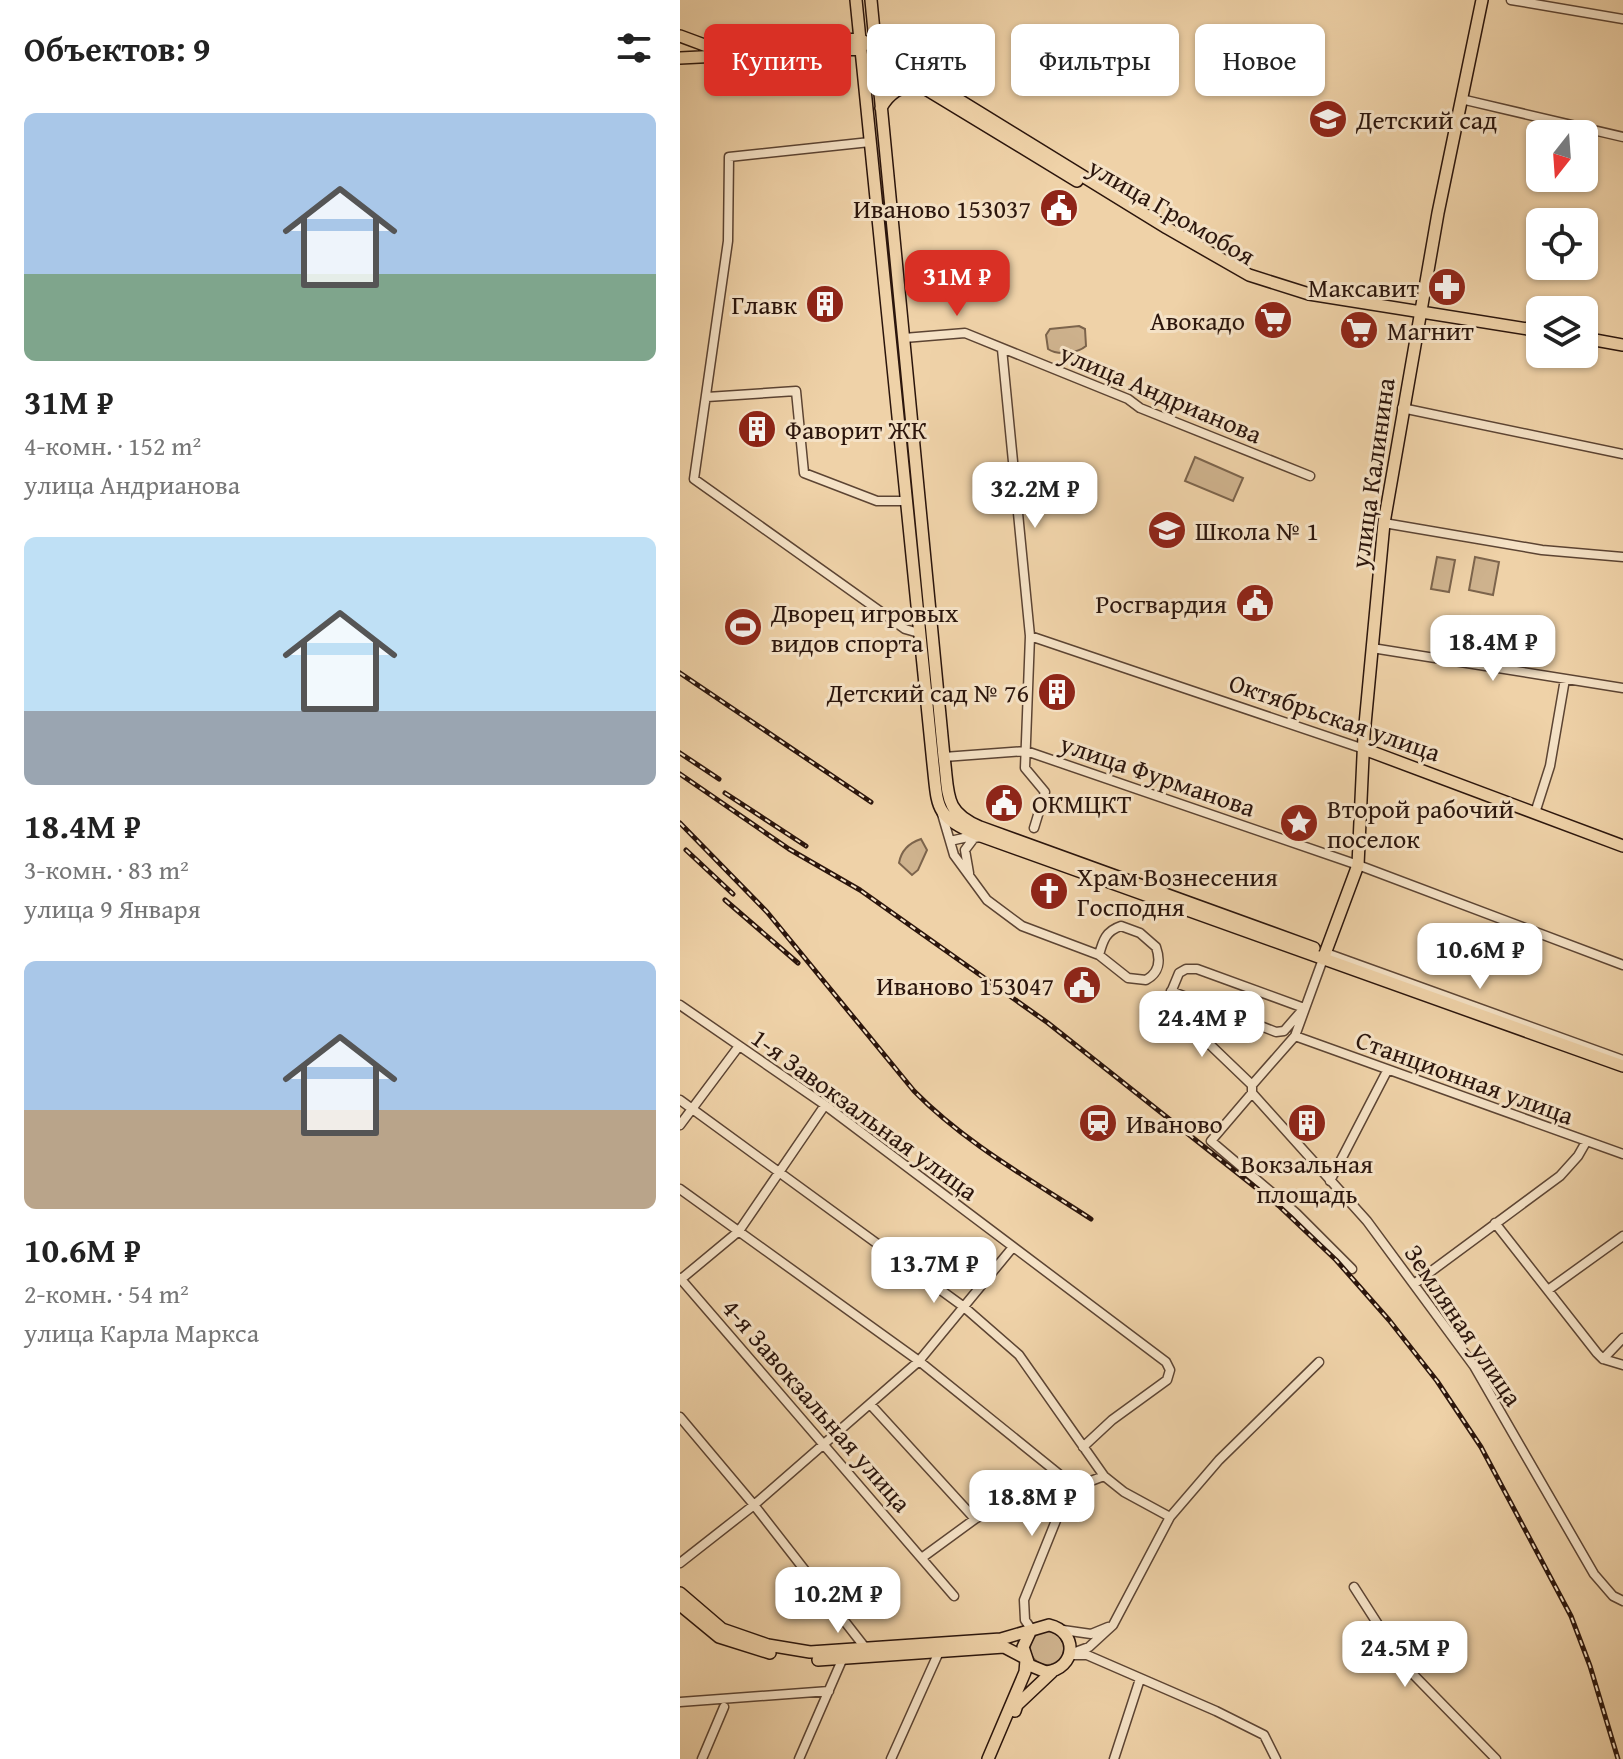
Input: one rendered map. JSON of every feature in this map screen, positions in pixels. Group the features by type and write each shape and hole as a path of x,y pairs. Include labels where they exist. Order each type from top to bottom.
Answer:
{"main road":[{"path":"856,0 938,801 966,829 1623,1066"},
{"path":"871,0 873,24"},
{"name":"улица Калинина","path":"1325,956 1358,865 1364,749 1384,523 1419,315 1482,0"},
{"path":"680,36 707,46 860,44 867,48"},
{"path":"680,58 860,44"},
{"path":"880,96 948,814"},
{"path":"881,108 892,96"},
{"name":"улица Громобоя","path":"937,96 1250,283 1308,300 1526,329"},
{"name":"улица Громобоя","path":"946,96 1231,266 1273,284 1309,294 1526,335"},
{"path":"883,265 897,264"},
{"path":"1598,342 1623,348"},
{"path":"1598,346 1623,348"},
{"path":"906,501 920,500"},
{"path":"919,633 933,632"},
{"name":"Октябрьская улица","path":"1364,749 1623,846"},
{"path":"948,814 966,821 981,833"},
{"path":"680,1593 722,1629 768,1645 842,1656 867,1650 938,1650 1001,1639 1049,1625 1063,1630 1069,1641 1070,1654 1063,1666 1052,1672 1017,1705 994,1759"},
{"path":"680,1605 719,1637 767,1653 811,1660 1004,1647 1025,1659 1034,1669 1052,1672"},
{"path":"988,1759 1021,1682 1025,1659 1023,1647 1031,1631"}],"street":[{"path":"1511,0 1623,19"},
{"path":"1461,99 1623,137"},
{"path":"870,142 729,157 728,241 694,479 905,629 919,633"},
{"name":"улица Андрианова","path":"904,338 965,333 1128,399 1140,408 1199,433 1310,476"},
{"path":"1002,349 1030,636 1025,768 1045,792 1034,828"},
{"path":"707,397 796,391 804,473 877,501 906,501"},
{"path":"1402,408 1623,454"},
{"path":"1384,523 1542,550 1623,557"},
{"name":"Октябрьская улица","path":"1030,636 1364,749"},
{"path":"1372,648 1623,688"},
{"path":"1535,813 1550,766 1565,679"},
{"name":"улица Фурманова","path":"944,757 1026,751 1358,865 1623,965"},
{"path":"948,814 954,855 971,882 1007,917 1036,932 1099,955 1128,978 1139,981 1151,977 1159,964 1156,947 1140,933 1121,926 1112,929 1105,937 1099,955"},
{"path":"950,841 966,829"},
{"path":"950,841 981,833"},
{"path":"971,882 965,850 981,833"},
{"path":"1352,1269 1296,1213 1211,1141 1295,1036 1325,956 1623,1060"},
{"path":"1252,1089 1202,1037 1170,1012 1167,1002 1179,973 1197,969 1304,1008"},
{"path":"1171,991 1276,1032 1284,1031 1304,1008"},
{"name":"1-я Завокзальная улица","path":"680,1005 825,1105 1166,1362 1169,1377 1112,1420 1083,1447"},
{"path":"1271,1065 1280,1049 1280,1037 1276,1032"},
{"name":"Станционная улица","path":"1295,1036 1623,1154"},
{"path":"680,1125 739,1046"},
{"path":"1330,1181 1387,1071"},
{"name":"Земляная улица","path":"1252,1089 1367,1221 1474,1366 1594,1574 1613,1596 1623,1601"},
{"path":"680,1100 964,1307 1019,1355 1104,1476 1124,1492 1170,1517"},
{"path":"680,1279 739,1231 825,1105"},
{"path":"1414,1284 1560,1176 1586,1142"},
{"path":"680,1189 919,1361 1075,1487"},
{"path":"1495,1223 1603,1359 1623,1365"},
{"path":"1548,1290 1623,1236"},
{"path":"680,1563 754,1505 919,1361 1013,1247"},
{"name":"4-я Завокзальная улица","path":"680,1279 954,1596"},
{"path":"1603,1359 1623,1338"},
{"path":"1070,1654 1089,1647 1113,1625 1170,1517 1219,1460 1319,1362"},
{"path":"870,1404 975,1519"},
{"path":"680,1417 754,1505 867,1650"},
{"path":"1031,1631 1025,1620 1024,1600 1059,1513 1075,1487 1104,1476"},
{"path":"923,1557 975,1519 1011,1499 1069,1497"},
{"path":"1354,1587 1404,1665 1496,1759"},
{"path":"1063,1630 1091,1634 1113,1625"},
{"path":"891,1759 938,1650"},
{"path":"1070,1654 1087,1655 1264,1735 1276,1759"},
{"path":"799,1759 842,1656"},
{"path":"1114,1759 1140,1679"},
{"path":"680,1702 829,1691"},
{"path":"702,1759 724,1707"}],"shaded area":[{"path":"1079,326 1085,329 1086,346 1068,353 1048,349 1046,335 1050,329"},
{"path":"1195,457 1243,478 1233,501 1185,481"},
{"path":"1437,557 1455,560 1449,592 1431,589"},
{"path":"1475,557 1499,562 1493,595 1469,590"},
{"path":"921,839 927,850 918,870 912,875 899,863 900,859 906,848"},
{"path":"1047,1631 1059,1636 1064,1648 1059,1660 1047,1665 1035,1660 1030,1648 1035,1636"}],"railway":[{"path":"680,673 871,802"},
{"path":"680,753 719,779"},
{"path":"680,774 789,849 860,890 1048,1023 1279,1206 1336,1260 1437,1381 1481,1447 1571,1616 1590,1666 1618,1759"},
{"path":"725,793 806,846"},
{"path":"680,823 767,912 914,1091 976,1144 1091,1219"},
{"path":"686,850 733,894"},
{"path":"725,900 798,963"}],"place":[{"name":"Детский сад","path":"1328,119"},
{"name":"Иваново 153037","path":"1059,208"},
{"name":"Максавит","path":"1447,287"},
{"name":"Главк","path":"825,304"},
{"name":"Авокадо","path":"1273,320"},
{"name":"Магнит","path":"1359,330"},
{"name":"Фаворит ЖК","path":"757,429"},
{"name":"Школа № 1","path":"1167,530"},
{"name":"Росгвардия","path":"1255,603"},
{"name":"Дворец игровых видов спорта","path":"743,627"},
{"name":"Детский сад № 76","path":"1057,692"},
{"name":"ОКМЦКТ","path":"1004,803"},
{"name":"Второй рабочий поселок","path":"1299,823"},
{"name":"Храм Вознесения Господня","path":"1049,891"},
{"name":"Иваново 153047","path":"1082,985"},
{"name":"Иваново","path":"1098,1123"},
{"name":"Вокзальная площадь","path":"1307,1123"}]}
